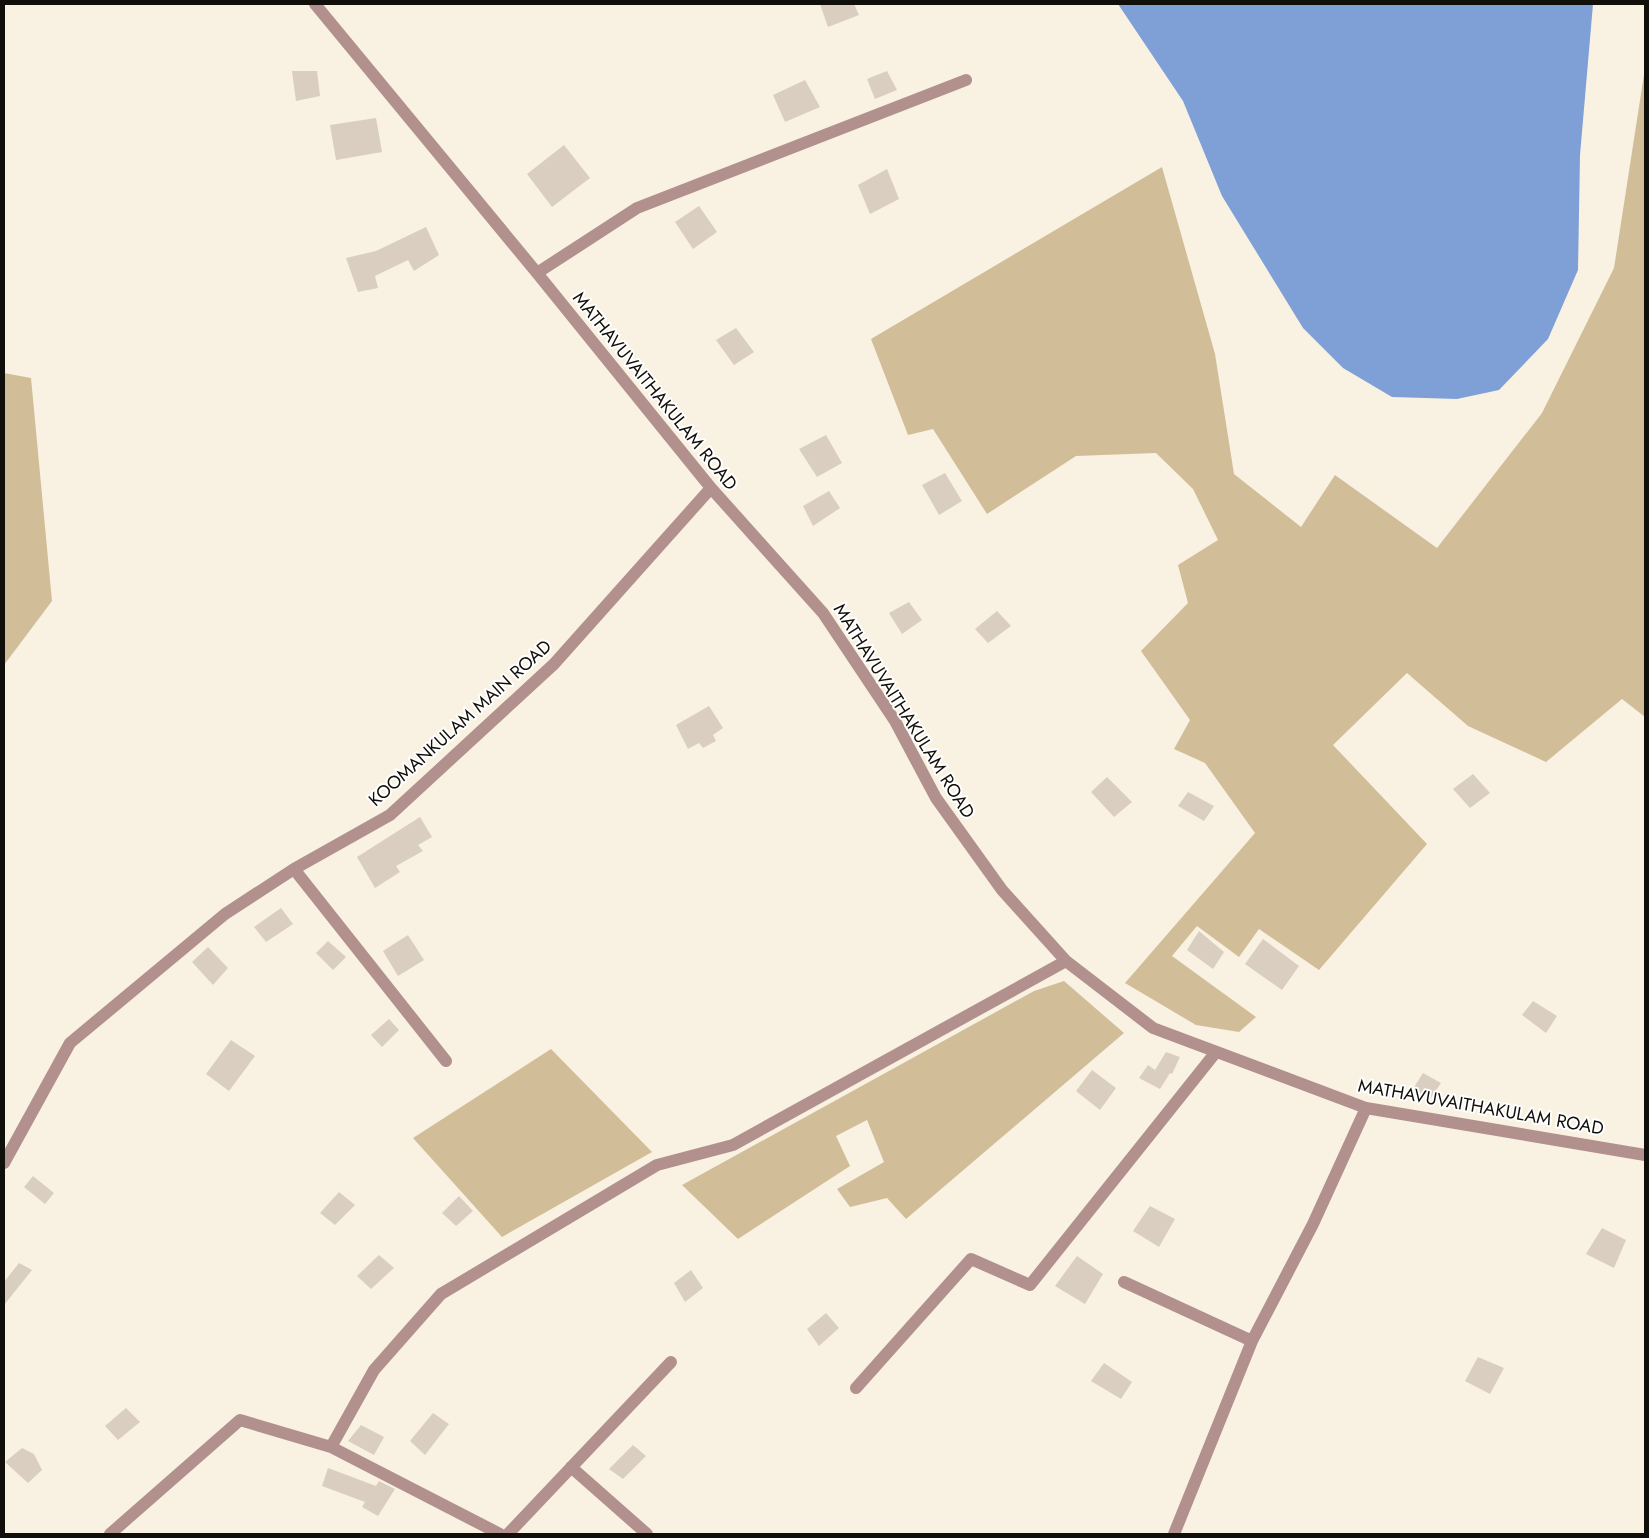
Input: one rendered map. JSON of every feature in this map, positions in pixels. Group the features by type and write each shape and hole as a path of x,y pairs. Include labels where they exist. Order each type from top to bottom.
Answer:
{"street":[{"name":"MATHAVUVAITHAKULAM ROAD","path":"315,4 711,488 823,613 894,721 936,798 1002,890 1066,962 1152,1028 1366,1108 1645,1154"},
{"path":"537,273 638,208 966,80"},
{"name":"KOOMANKULAM MAIN ROAD","path":"4,1163 70,1043 225,914 294,869 390,815 554,664 711,488"},
{"path":"294,869 446,1062"},
{"path":"331,1447 374,1370 441,1294 657,1164 733,1145 1066,962"},
{"path":"856,1388 971,1259 1030,1286 1216,1052"},
{"path":"1174,1534 1252,1341 1314,1224 1366,1108"},
{"path":"1124,1282 1252,1341"},
{"path":"508,1534 671,1362"},
{"path":"110,1534 240,1420 331,1447 500,1534"},
{"path":"571,1467 647,1534"}],"shaded area":[{"path":"1645,68 1645,717 1622,699 1546,762 1468,726 1407,673 1333,745 1427,844 1319,970 1259,929 1239,957 1197,926 1172,956 1256,1017 1239,1032 1196,1025 1125,983 1255,833 1205,763 1174,749 1190,720 1141,651 1188,603 1178,565 1218,540 1193,489 1156,453 1076,456 987,514 933,429 908,435 871,339 1162,167 1215,354 1234,474 1301,527 1335,475 1437,548 1542,413 1614,268"},
{"path":"4,373 31,378 52,601 4,665"},
{"path":"1064,981 1124,1033 906,1219 887,1198 850,1207 837,1189 884,1162 867,1120 836,1136 850,1166 738,1239 682,1185 1034,991"},
{"path":"551,1049 652,1152 502,1237 413,1138"}],"water":[{"path":"1118,4 1593,4 1580,155 1578,270 1548,339 1499,390 1457,399 1392,397 1343,368 1303,328 1222,196 1183,101"}],"building":[{"path":"820,4 854,4 859,15 828,27"},
{"path":"292,71 317,71 320,96 296,101"},
{"path":"887,71 897,90 875,99 867,79"},
{"path":"805,80 820,107 785,122 773,95"},
{"path":"376,118 382,152 336,160 330,125"},
{"path":"564,145 590,178 552,207 527,174"},
{"path":"887,169 899,199 870,214 858,185"},
{"path":"699,206 717,232 693,249 675,222"},
{"path":"426,227 439,255 414,271 408,260 375,276 378,288 358,292 346,258 376,251"},
{"path":"736,328 754,352 734,365 716,340"},
{"path":"826,435 842,463 817,477 799,449"},
{"path":"945,473 962,501 939,515 922,485"},
{"path":"829,491 840,508 813,526 803,506"},
{"path":"909,602 922,620 902,634 889,613"},
{"path":"997,611 1011,626 988,643 975,629"},
{"path":"709,706 723,728 713,735 716,741 703,748 699,743 688,749 676,725"},
{"path":"1473,774 1490,793 1470,808 1453,789"},
{"path":"1107,777 1132,802 1114,817 1091,792"},
{"path":"1188,792 1214,806 1204,821 1178,806"},
{"path":"420,817 432,837 418,845 423,851 396,866 400,872 375,888 357,857"},
{"path":"281,908 293,924 266,942 254,927"},
{"path":"1199,931 1224,952 1213,969 1187,950"},
{"path":"408,935 424,960 398,976 383,951"},
{"path":"1263,939 1299,966 1282,990 1245,964"},
{"path":"328,941 346,957 333,970 316,953"},
{"path":"208,947 228,968 213,985 192,962"},
{"path":"1533,1001 1557,1016 1546,1033 1522,1015"},
{"path":"389,1019 399,1030 382,1047 371,1035"},
{"path":"231,1040 255,1056 229,1091 206,1074"},
{"path":"1166,1052 1180,1057 1172,1074 1170,1073 1160,1089 1139,1078 1148,1065 1155,1070"},
{"path":"1092,1070 1116,1088 1100,1110 1076,1091"},
{"path":"1423,1073 1441,1083 1430,1099 1413,1089"},
{"path":"33,1176 54,1193 45,1204 24,1187"},
{"path":"339,1192 355,1205 335,1225 320,1213"},
{"path":"459,1196 473,1211 456,1226 442,1213"},
{"path":"1150,1206 1175,1219 1159,1247 1133,1231"},
{"path":"1602,1228 1626,1240 1614,1268 1586,1254"},
{"path":"379,1255 394,1268 371,1289 357,1276"},
{"path":"1077,1256 1103,1274 1085,1304 1055,1286"},
{"path":"19,1263 32,1270 4,1305 4,1282"},
{"path":"691,1270 703,1288 685,1302 674,1283"},
{"path":"826,1313 839,1328 819,1346 807,1329"},
{"path":"1478,1357 1504,1368 1490,1394 1465,1381"},
{"path":"1104,1363 1132,1382 1121,1399 1091,1381"},
{"path":"126,1408 140,1422 118,1440 105,1426"},
{"path":"433,1413 449,1424 425,1455 410,1441"},
{"path":"361,1425 384,1437 374,1455 348,1441"},
{"path":"633,1445 646,1456 623,1479 609,1469"},
{"path":"22,1448 34,1454 42,1470 28,1483 5,1462"},
{"path":"328,1468 376,1486 379,1481 395,1489 378,1516 362,1507 365,1502 322,1486"}]}
